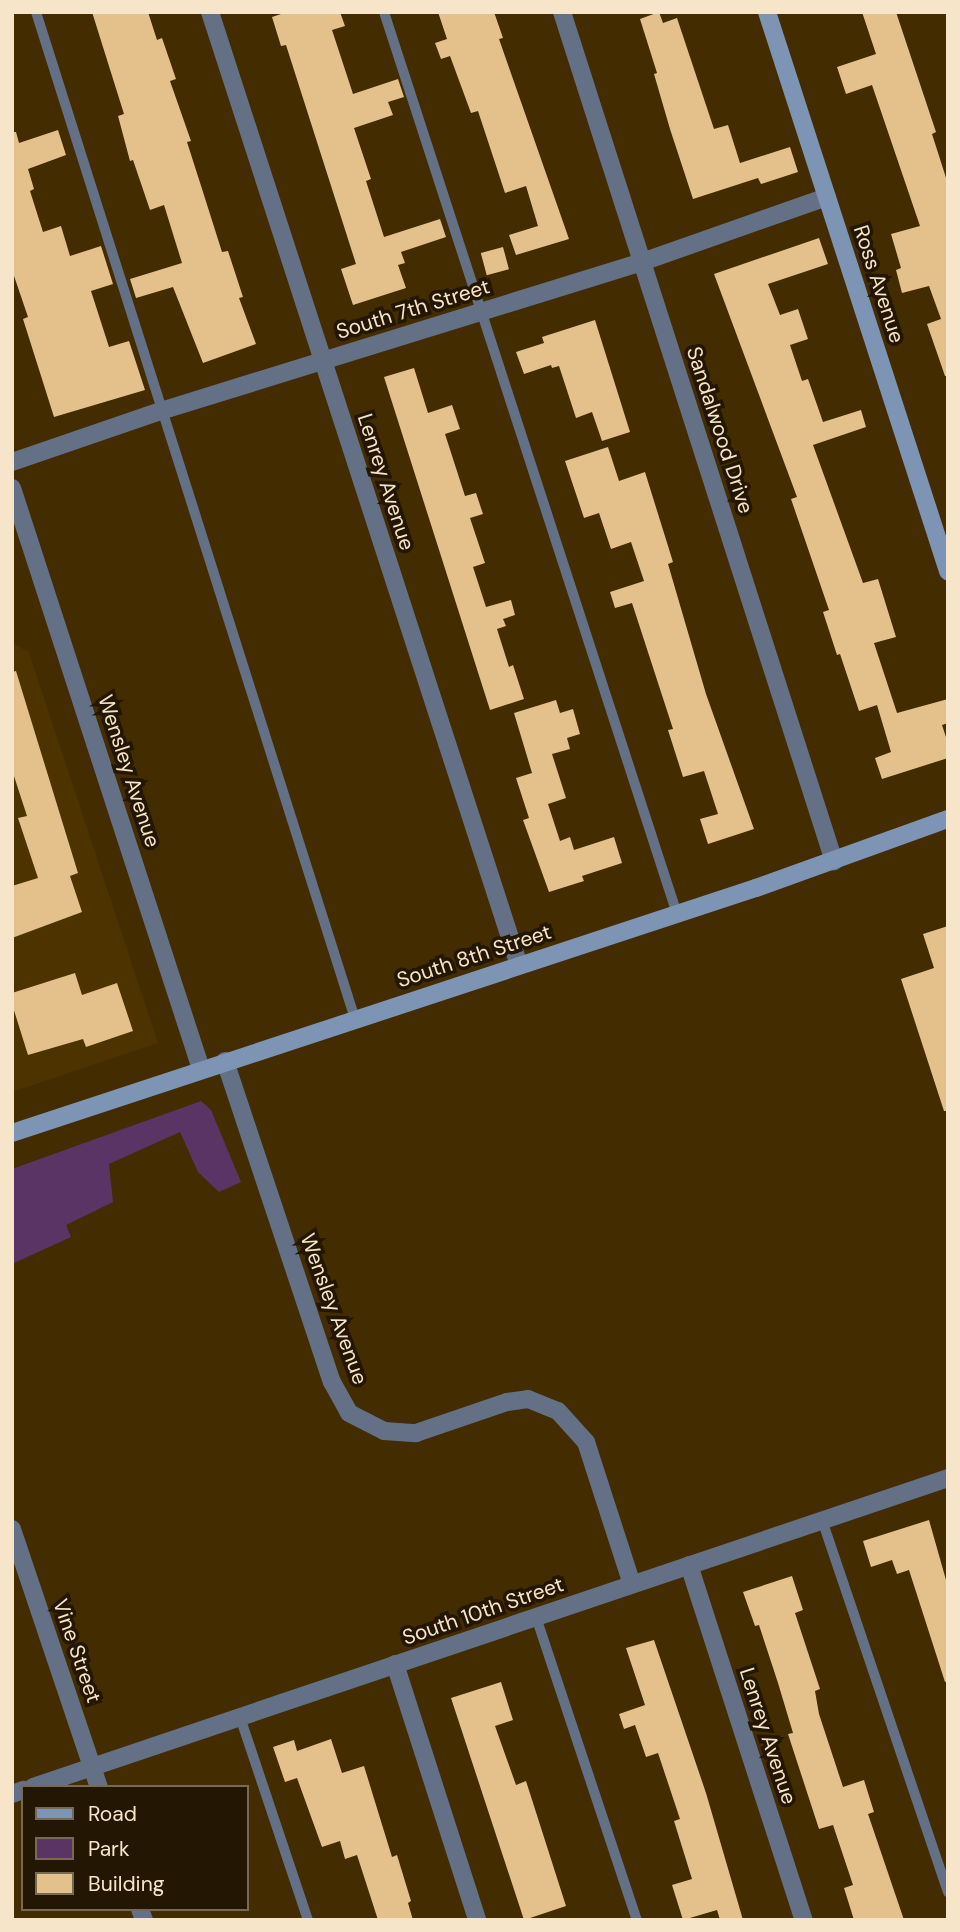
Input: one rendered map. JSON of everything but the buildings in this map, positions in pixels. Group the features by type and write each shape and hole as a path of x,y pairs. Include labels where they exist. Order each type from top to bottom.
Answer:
{"street":[{"name":"Lenrey Avenue","path":"209,12 519,965"},
{"name":"Sandalwood Drive","path":"562,12 834,861"},
{"name":"Ross Avenue","path":"767,12 948,570"},
{"name":"South 7th Street","path":"12,462 164,410 642,262 827,197"},
{"name":"Wensley Avenue","path":"12,488 201,1069"},
{"name":"South 8th Street","path":"12,1133 677,914 948,819"},
{"name":"Wensley Avenue","path":"225,1061 332,1382 349,1413 384,1432 416,1433 507,1402 528,1399 558,1411 586,1442 632,1584"},
{"name":"South 10th Street","path":"39,1785 948,1478"},
{"name":"Vine Street","path":"12,1529 98,1785"},
{"name":"Lenrey Avenue","path":"689,1565 804,1920"},
{"path":"395,1664 477,1920"}],"lane":[{"path":"36,12 355,1019"},
{"path":"384,12 677,914"},
{"path":"822,1520 948,1892"},
{"path":"536,1617 637,1920"},
{"path":"240,1717 308,1920"}],"shaded area":[{"path":"12,643 29,652 158,1043 12,1092"}],"green space":[{"path":"201,1101 211,1110 241,1182 219,1192 198,1172 180,1132 109,1164 113,1202 66,1225 71,1237 12,1264 12,1169"}]}
